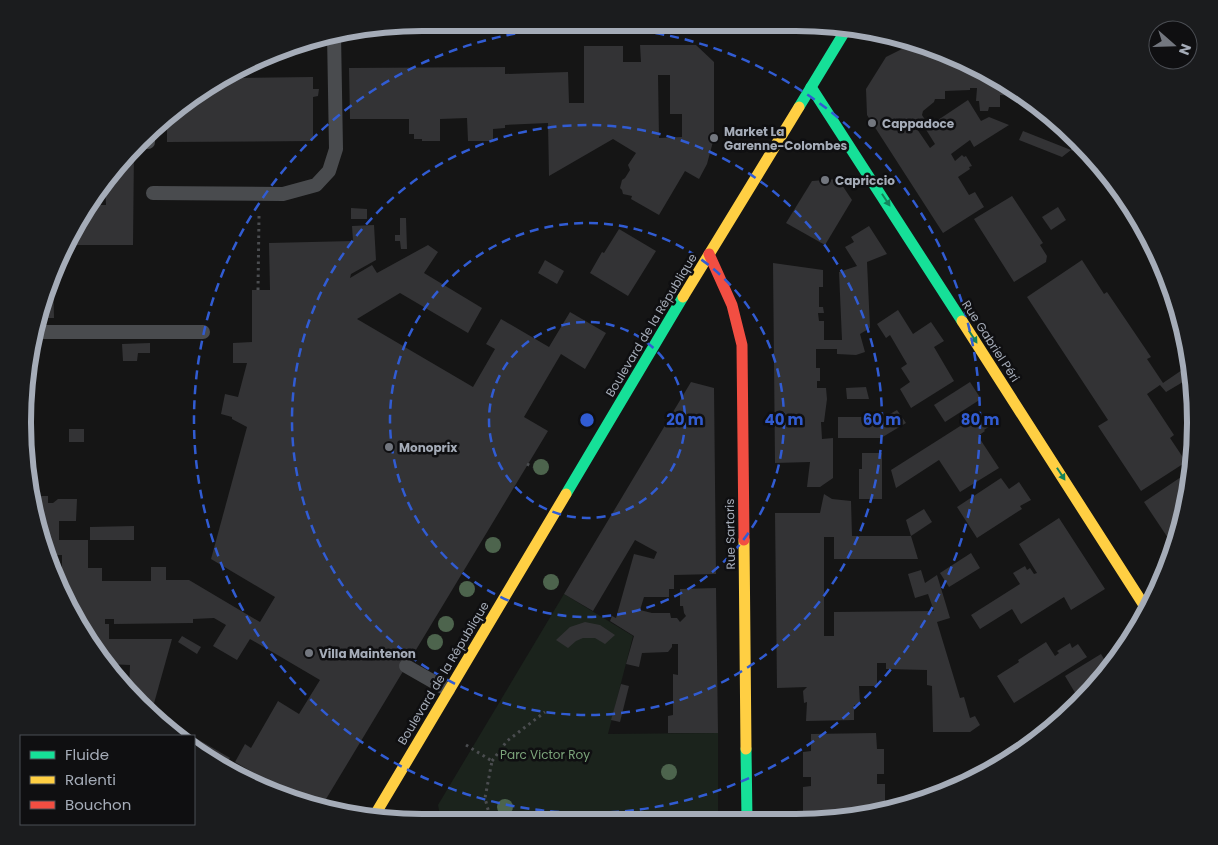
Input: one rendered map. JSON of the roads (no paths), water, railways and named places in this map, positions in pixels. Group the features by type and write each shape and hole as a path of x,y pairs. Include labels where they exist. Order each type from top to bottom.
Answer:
{"street":[{"name":"Boulevard de la République","path":"377,811 709,254 843,35"},
{"name":"Rue Gabriel Péri","path":"811,87 851,146 1142,603"},
{"name":"Rue Sartoris","path":"709,254 732,305 742,344 747,814"}],"lane":[{"path":"153,193 283,194 316,185 329,171 336,149 334,42"},
{"path":"42,332 203,332"},
{"path":"406,666 448,690"},
{"path":"385,798 388,812"}],"place":[{"name":"Cappadoce","path":"872,123"},
{"name":"Market La Garenne-Colombes","path":"714,138"},
{"name":"Capriccio","path":"825,180"},
{"name":"Monoprix","path":"389,447"},
{"name":"Villa Maintenon","path":"309,653"}],"park label":[{"name":"Parc Victor Roy","path":"545,754"}]}
